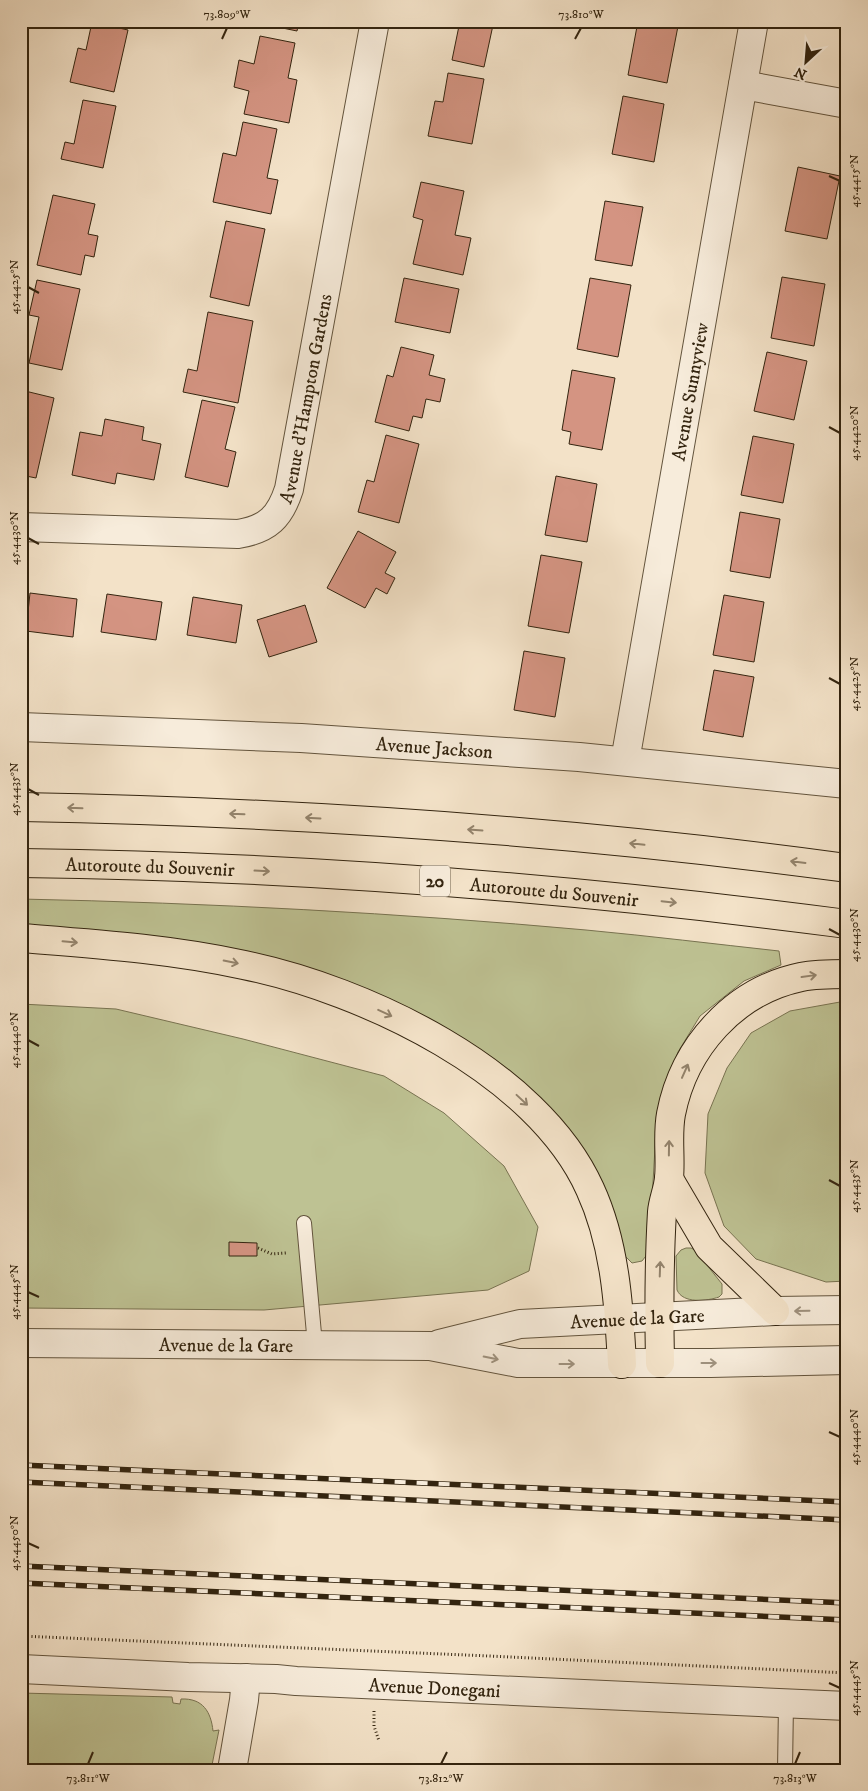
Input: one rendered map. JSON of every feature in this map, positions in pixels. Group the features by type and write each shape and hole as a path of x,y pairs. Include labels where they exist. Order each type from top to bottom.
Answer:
{"highway":[{"path":"21,807 306,818 480,830 721,853 847,868"},
{"name":"Autoroute du Souvenir","path":"21,863 186,867 395,878 612,896 754,911 847,924"},
{"path":"21,938 179,953 270,971 345,996 408,1024 464,1055 492,1074 543,1120 578,1165 590,1188 607,1239 620,1320 622,1364"},
{"path":"660,1363 659,1318 663,1209 669,1179 670,1117 686,1066 695,1050 711,1030 742,1003 778,984 802,977 847,974"},
{"path":"669,1179 709,1247 776,1311"}],"street":[{"name":"Avenue d'Hampton Gardens","path":"21,527 238,534 253,532 267,525 276,515 285,502 289,489 375,21"},
{"name":"Avenue Sunnyview","path":"625,761 754,21"},
{"path":"743,85 847,104"},
{"name":"Avenue Jackson","path":"21,727 301,738 625,761 847,784"},
{"name":"Avenue de la Gare","path":"430,1346 520,1324 776,1311 847,1310"},
{"name":"Avenue de la Gare","path":"21,1343 430,1346 518,1363 622,1364 847,1360"},
{"name":"Avenue Donegani","path":"21,1669 847,1706"},
{"path":"232,1770 246,1678"}],"lane":[{"path":"304,1223 315,1344"},
{"path":"785,1770 786,1703"}],"path":[{"path":"258,1248 272,1254 306,1252"},
{"name":"Avenue Donegani","path":"21,1636 847,1673"},
{"path":"374,1703 374,1726 380,1740"}],"green space":[{"path":"21,899 163,903 304,910 586,930 779,951 781,965 744,981 700,1016 678,1052 663,1091 656,1130 649,1252 642,1261 632,1263 625,1256 607,1193 582,1155 353,986 21,930"},
{"path":"847,1002 847,1281 826,1282 756,1259 724,1226 705,1173 708,1114 727,1068 751,1033 790,1011"},
{"path":"21,1004 116,1009 243,1039 384,1076 444,1113 504,1166 538,1227 529,1271 488,1290 264,1310 21,1308"},
{"path":"686,1248 695,1250 722,1284 722,1294 719,1297 708,1300 684,1298 677,1290 676,1256 681,1250"},
{"path":"21,1693 172,1697 173,1703 180,1704 181,1699 195,1701 208,1712 213,1731 219,1730 211,1770 21,1770"}],"building":[{"path":"98,21 125,21 124,28"},
{"path":"269,21 299,21 297,31 268,25"},
{"path":"460,21 506,21 505,28 493,25 484,67 452,60"},
{"path":"638,21 679,21 667,83 628,75"},
{"path":"824,21 847,21 847,27 824,23"},
{"path":"92,22 128,30 114,92 70,82 78,48 86,50"},
{"path":"260,36 295,43 288,78 297,80 289,123 244,114 249,91 234,87 239,60 254,64"},
{"path":"448,73 484,79 472,144 428,136 435,101 443,102"},
{"path":"623,96 664,104 654,162 612,154"},
{"path":"83,100 116,106 103,168 61,159 65,142 74,144"},
{"path":"243,122 277,129 267,178 278,180 271,214 213,202 223,153 236,156"},
{"path":"798,167 840,176 827,239 785,231"},
{"path":"421,182 464,191 455,235 471,238 463,275 413,264 423,220 413,217"},
{"path":"53,195 95,204 88,234 98,236 94,257 85,255 81,275 37,265"},
{"path":"605,201 643,207 632,266 595,260"},
{"path":"226,221 265,229 249,306 210,297"},
{"path":"782,277 825,284 814,346 771,338"},
{"path":"404,278 459,289 450,333 395,322"},
{"path":"590,278 631,285 618,357 577,349"},
{"path":"37,280 80,289 62,370 29,363 39,317 29,315"},
{"path":"208,312 253,321 238,403 183,392 188,369 197,371"},
{"path":"401,347 434,355 429,375 445,379 440,402 426,399 422,418 413,416 409,431 375,422 387,375 393,377"},
{"path":"767,352 807,361 794,420 754,411"},
{"path":"572,370 615,378 602,450 569,444 571,432 562,430"},
{"path":"21,390 54,398 36,478 21,475"},
{"path":"202,400 235,407 225,449 236,452 228,487 185,477"},
{"path":"105,419 144,427 142,440 161,444 154,480 117,473 115,484 72,475 80,432 102,436"},
{"path":"386,435 419,444 399,523 358,512 367,480 374,482"},
{"path":"753,436 794,444 783,503 741,495"},
{"path":"556,476 597,484 587,542 545,535"},
{"path":"740,512 780,519 770,578 730,571"},
{"path":"358,531 396,552 385,573 395,578 387,594 376,588 365,608 327,588"},
{"path":"541,555 582,562 569,633 528,626"},
{"path":"30,593 77,599 73,637 26,631"},
{"path":"107,594 162,602 156,640 101,632"},
{"path":"724,595 764,602 754,662 713,655"},
{"path":"193,597 242,605 236,643 187,635"},
{"path":"305,605 317,642 269,657 257,620"},
{"path":"524,651 565,658 555,717 514,710"},
{"path":"714,670 754,677 743,737 703,730"},
{"path":"229,1242 257,1243 257,1256 229,1256"}],"railway":[{"path":"21,1465 847,1502"},
{"path":"21,1482 847,1520"},
{"path":"21,1566 847,1603"},
{"path":"21,1583 847,1620"}]}
